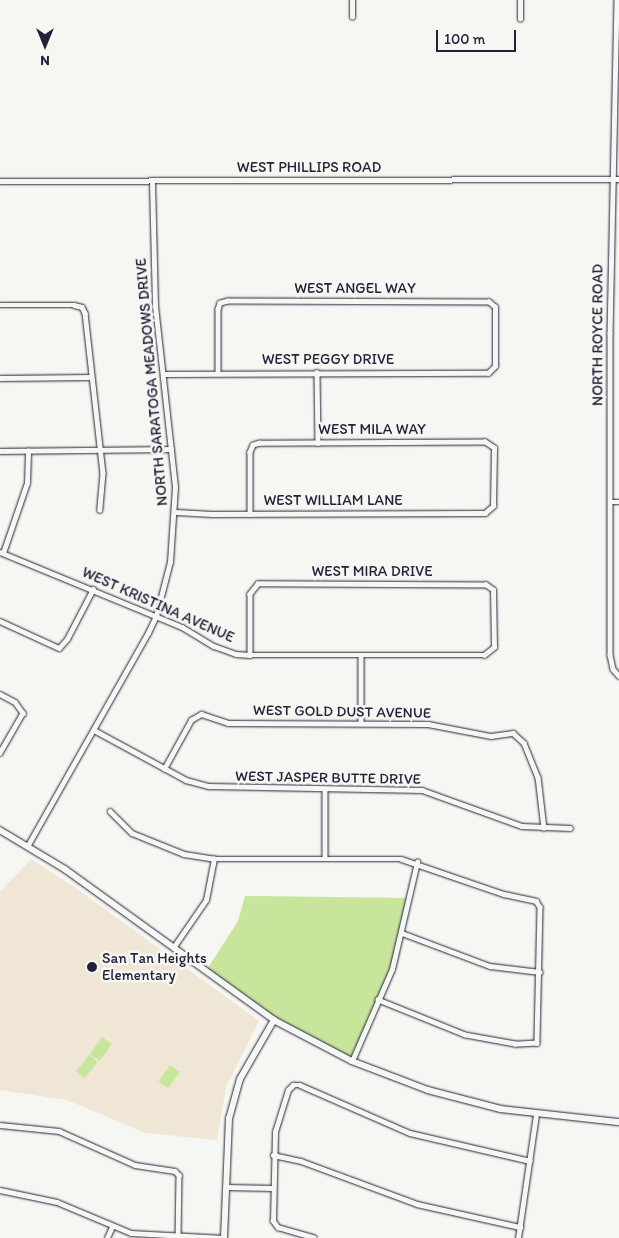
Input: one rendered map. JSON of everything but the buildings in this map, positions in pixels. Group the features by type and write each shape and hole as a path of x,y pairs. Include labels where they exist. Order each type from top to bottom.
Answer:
{"street":[{"path":"352,0 352,16"},
{"path":"520,0 520,19"},
{"name":"NORTH ROYCE ROAD","path":"616,0 618,13 612,179 610,654 613,669 619,676"},
{"name":"WEST PHILLIPS ROAD","path":"0,181 619,179"},
{"name":"NORTH SARATOGA MEADOWS DRIVE","path":"28,845 94,730 156,616 170,562 176,512 172,449 154,283 152,181"},
{"name":"WEST ANGEL WAY","path":"218,373 218,309 220,303 228,300 490,302 496,307 496,366 492,370"},
{"path":"0,305 82,307 85,314 101,451 104,496 100,510"},
{"name":"WEST PEGGY DRIVE","path":"163,374 317,372 488,373 492,370"},
{"path":"317,372 318,443"},
{"path":"0,378 91,377"},
{"name":"WEST MILA WAY","path":"250,514 250,452 253,445 318,443 491,444 494,448 494,506 491,511"},
{"path":"0,451 172,449"},
{"path":"2,552 27,483 28,451"},
{"path":"610,502 619,502"},
{"name":"WEST WILLIAM LANE","path":"176,512 250,514 491,511"},
{"name":"WEST KRISTINA AVENUE","path":"2,552 156,616 224,651 250,655 490,654"},
{"name":"WEST MIRA DRIVE","path":"250,655 250,594 252,587 258,584 491,587 494,647 490,654"},
{"path":"0,622 59,648 67,639 93,589"},
{"path":"361,655 361,722"},
{"path":"0,694 21,706 23,713 0,753"},
{"name":"WEST GOLD DUST AVENUE","path":"164,769 194,716 201,714 228,723 361,722 428,724 465,733 519,736 538,776 544,828"},
{"name":"WEST JASPER BUTTE DRIVE","path":"94,730 186,780 227,788 422,790 522,826 570,828"},
{"path":"325,789 325,858"},
{"path":"110,811 122,826 143,840 184,854 214,859 401,859 417,862 485,888 536,901 540,907 538,1043 515,1044 466,1035 378,1000"},
{"path":"0,830 28,845 274,1020 352,1061 428,1090 536,1115 619,1122"},
{"path":"173,948 206,900 214,859"},
{"path":"352,1061 392,969 402,933 417,862"},
{"path":"402,933 490,966 540,972"},
{"path":"0,1190 57,1202 112,1227 131,1233 224,1238 227,1140 234,1099 250,1059 274,1020"},
{"path":"314,1238 274,1226 273,1155 279,1118 293,1085 300,1085 410,1134 530,1160"},
{"path":"518,1238 536,1115"},
{"path":"0,1125 59,1132 136,1165 175,1171 179,1175 178,1236"},
{"path":"273,1155 301,1161 417,1204 520,1227"},
{"path":"226,1187 272,1188"},
{"path":"107,1238 112,1227"}],"shaded area":[{"name":"San Tan Heights Elementary","path":"31,859 77,889 259,1021 226,1087 217,1140 146,1133 67,1100 0,1090 0,892"}],"green space":[{"path":"245,896 409,898 396,955 352,1061 274,1020 206,971 238,921"},
{"path":"102,1037 112,1044 100,1061 90,1054"},
{"path":"89,1055 98,1062 85,1078 76,1072"},
{"path":"170,1065 180,1072 168,1088 159,1081"}],"place":[{"name":"San Tan Heights Elementary","path":"92,967"}]}
